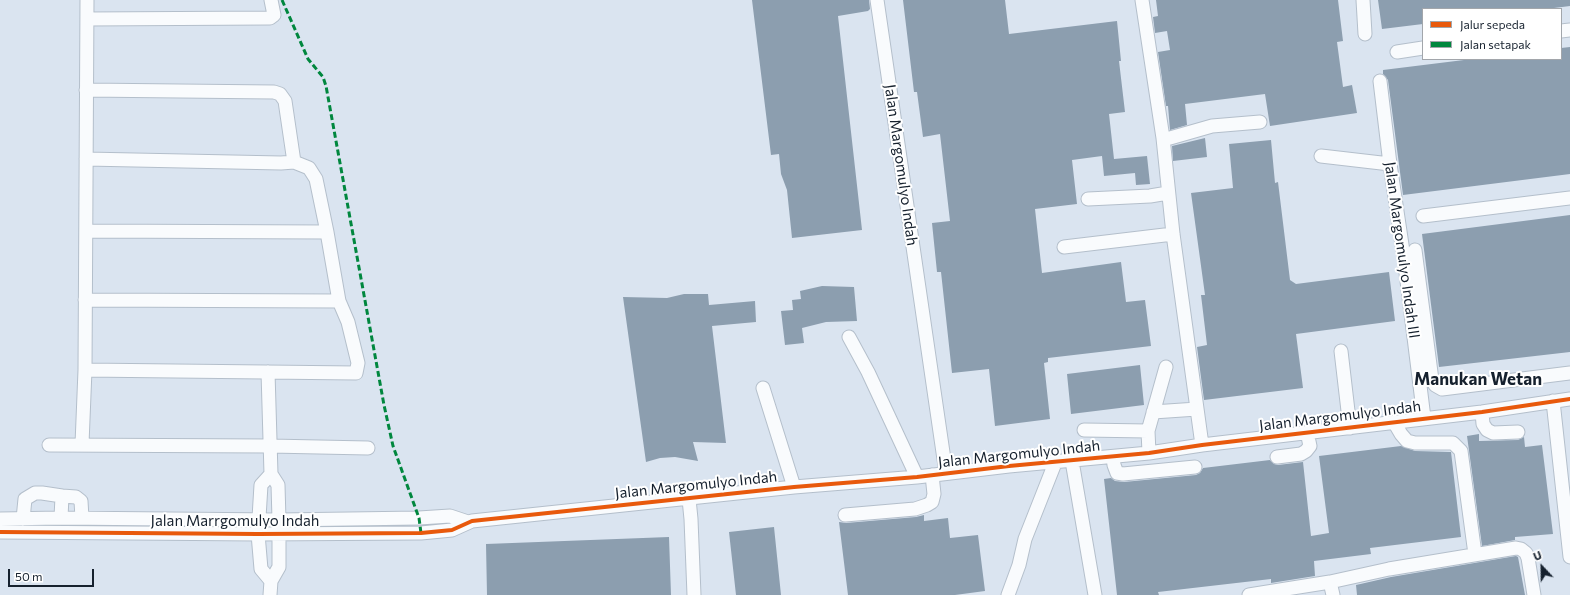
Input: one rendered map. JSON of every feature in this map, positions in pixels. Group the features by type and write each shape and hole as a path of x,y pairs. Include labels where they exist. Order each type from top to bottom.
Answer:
{"street":[{"path":"82,444 85,370 87,0"},
{"path":"87,19 270,18 274,15 271,0"},
{"name":"Jalan Margomulyo Indah","path":"877,0 946,473"},
{"path":"1142,0 1163,138 1173,234 1202,445"},
{"path":"1363,0 1365,34"},
{"path":"1397,52 1422,48"},
{"name":"Jalan Margomulyo Indah III","path":"1380,81 1424,418"},
{"path":"86,90 274,92 280,94 285,101 294,162"},
{"path":"1163,138 1170,138 1212,126 1260,122"},
{"path":"1321,156 1390,164"},
{"path":"85,370 356,372 358,363 348,322 339,301 316,179 309,168 294,162 86,159"},
{"path":"1088,199 1150,196 1168,193"},
{"path":"1423,216 1570,198"},
{"path":"86,230 327,232"},
{"path":"1064,247 1173,234"},
{"path":"1415,250 1432,380 1436,385 1442,389 1570,373"},
{"path":"85,300 339,301"},
{"path":"849,337 868,372 917,477"},
{"path":"1341,351 1350,428"},
{"path":"1149,453 1148,431 1166,367"},
{"path":"268,372 271,474 278,485 279,520 279,567 271,581 270,595"},
{"path":"762,388 794,487"},
{"name":"Jalan Margomulyo Indah","path":"468,522 794,487 917,477 1149,453 1307,432 1482,412 1570,399"},
{"path":"1553,401 1570,557"},
{"path":"1153,412 1197,409"},
{"path":"1482,412 1483,424 1487,430 1493,432 1518,432"},
{"path":"1394,422 1407,441 1415,443 1453,443 1461,451 1475,554"},
{"path":"1084,430 1148,431"},
{"path":"1277,457 1301,454 1306,451 1310,446 1307,432"},
{"path":"49,445 82,444 368,448"},
{"path":"1113,456 1117,473 1123,474 1195,467"},
{"path":"1072,461 1096,595"},
{"path":"1008,595 1025,539 1055,463"},
{"path":"271,474 261,485 258,520 261,569 271,581"},
{"path":"845,515 915,509 927,505 932,502 934,494 932,475"},
{"path":"23,519 25,499 42,493 76,497 82,501 82,518"},
{"path":"61,518 62,496"},
{"path":"689,498 694,595"},
{"name":"Jalan Marrgomulyo Indah","path":"0,519 82,518 279,520 419,518 450,516 468,522"},
{"name":"Jalan Marrgomulyo Indah","path":"0,532 279,534 421,532 452,530 468,522"},
{"path":"1249,595 1331,589 1389,569 1516,548 1521,549 1526,553 1528,558 1534,595"}],"building":[{"path":"752,0 869,0 870,9 868,11 838,16 862,230 792,238 787,190 781,174 779,154 771,155"},
{"path":"903,0 1005,0 1009,34 1117,21 1121,61 1119,61 1125,112 1109,114 1114,159 1147,156 1150,184 1136,185 1135,173 1104,176 1102,156 1072,160 1077,204 1035,209 1042,273 1121,262 1126,302 1145,300 1151,346 1048,358 1048,362 1044,363 1050,419 995,426 989,369 952,373 941,272 937,272 932,223 950,221 940,134 923,137 917,92 914,92"},
{"path":"1156,0 1338,0 1343,41 1337,42 1343,87 1352,85 1357,113 1270,126 1265,94 1185,104 1187,125 1170,130 1168,106 1166,106 1158,52 1170,50 1167,31 1155,33 1153,17 1158,16"},
{"path":"1378,0 1570,0 1570,6 1554,8 1422,8 1422,24 1382,29"},
{"path":"1570,47 1570,174 1403,195 1388,80 1383,74 1383,70 1464,60 1562,60 1562,48"},
{"path":"1205,138 1207,157 1173,161 1172,146"},
{"path":"1271,140 1275,183 1278,182 1290,280 1296,284 1389,272 1395,321 1296,334 1303,388 1204,400 1197,347 1207,345 1201,295 1205,295 1191,193 1233,188 1229,144"},
{"path":"1570,215 1570,352 1439,367 1422,234"},
{"path":"822,286 854,287 857,321 826,322 802,328 804,343 785,345 781,311 793,310 792,300 801,299 800,291"},
{"path":"684,294 708,294 709,305 755,301 756,322 712,326 726,443 693,442 698,461 675,457 660,458 646,462 623,297 667,298"},
{"path":"1140,365 1144,405 1071,414 1067,374"},
{"path":"1479,434 1479,441 1518,440 1524,437 1525,447 1542,445 1553,534 1515,537 1515,540 1482,546 1467,436"},
{"path":"1401,446 1415,451 1451,452 1461,537 1370,548 1371,554 1314,561 1315,576 1271,583 1271,579 1158,592 1159,595 1117,595 1104,479 1111,478 1115,481 1124,482 1196,475 1200,473 1203,468 1270,460 1274,464 1278,465 1303,462 1311,536 1329,533 1319,456"},
{"path":"924,515 924,521 948,518 950,538 978,535 985,591 955,595 848,595 839,522 846,523"},
{"path":"774,527 781,595 736,595 729,532"},
{"path":"669,537 671,595 487,595 486,544"},
{"path":"1516,556 1518,557 1525,595 1357,595 1356,585 1391,577"}],"marked path":[{"path":"282,0 308,59 323,77 326,86 384,405 393,446 419,518 421,533"}],"cycle path":[{"path":"0,532 258,534 421,533 452,530 472,521 794,487 917,477 1009,466 1149,453 1202,445 1482,412 1570,399"}],"district":[{"name":"Manukan Wetan","path":"1478,379"}]}
